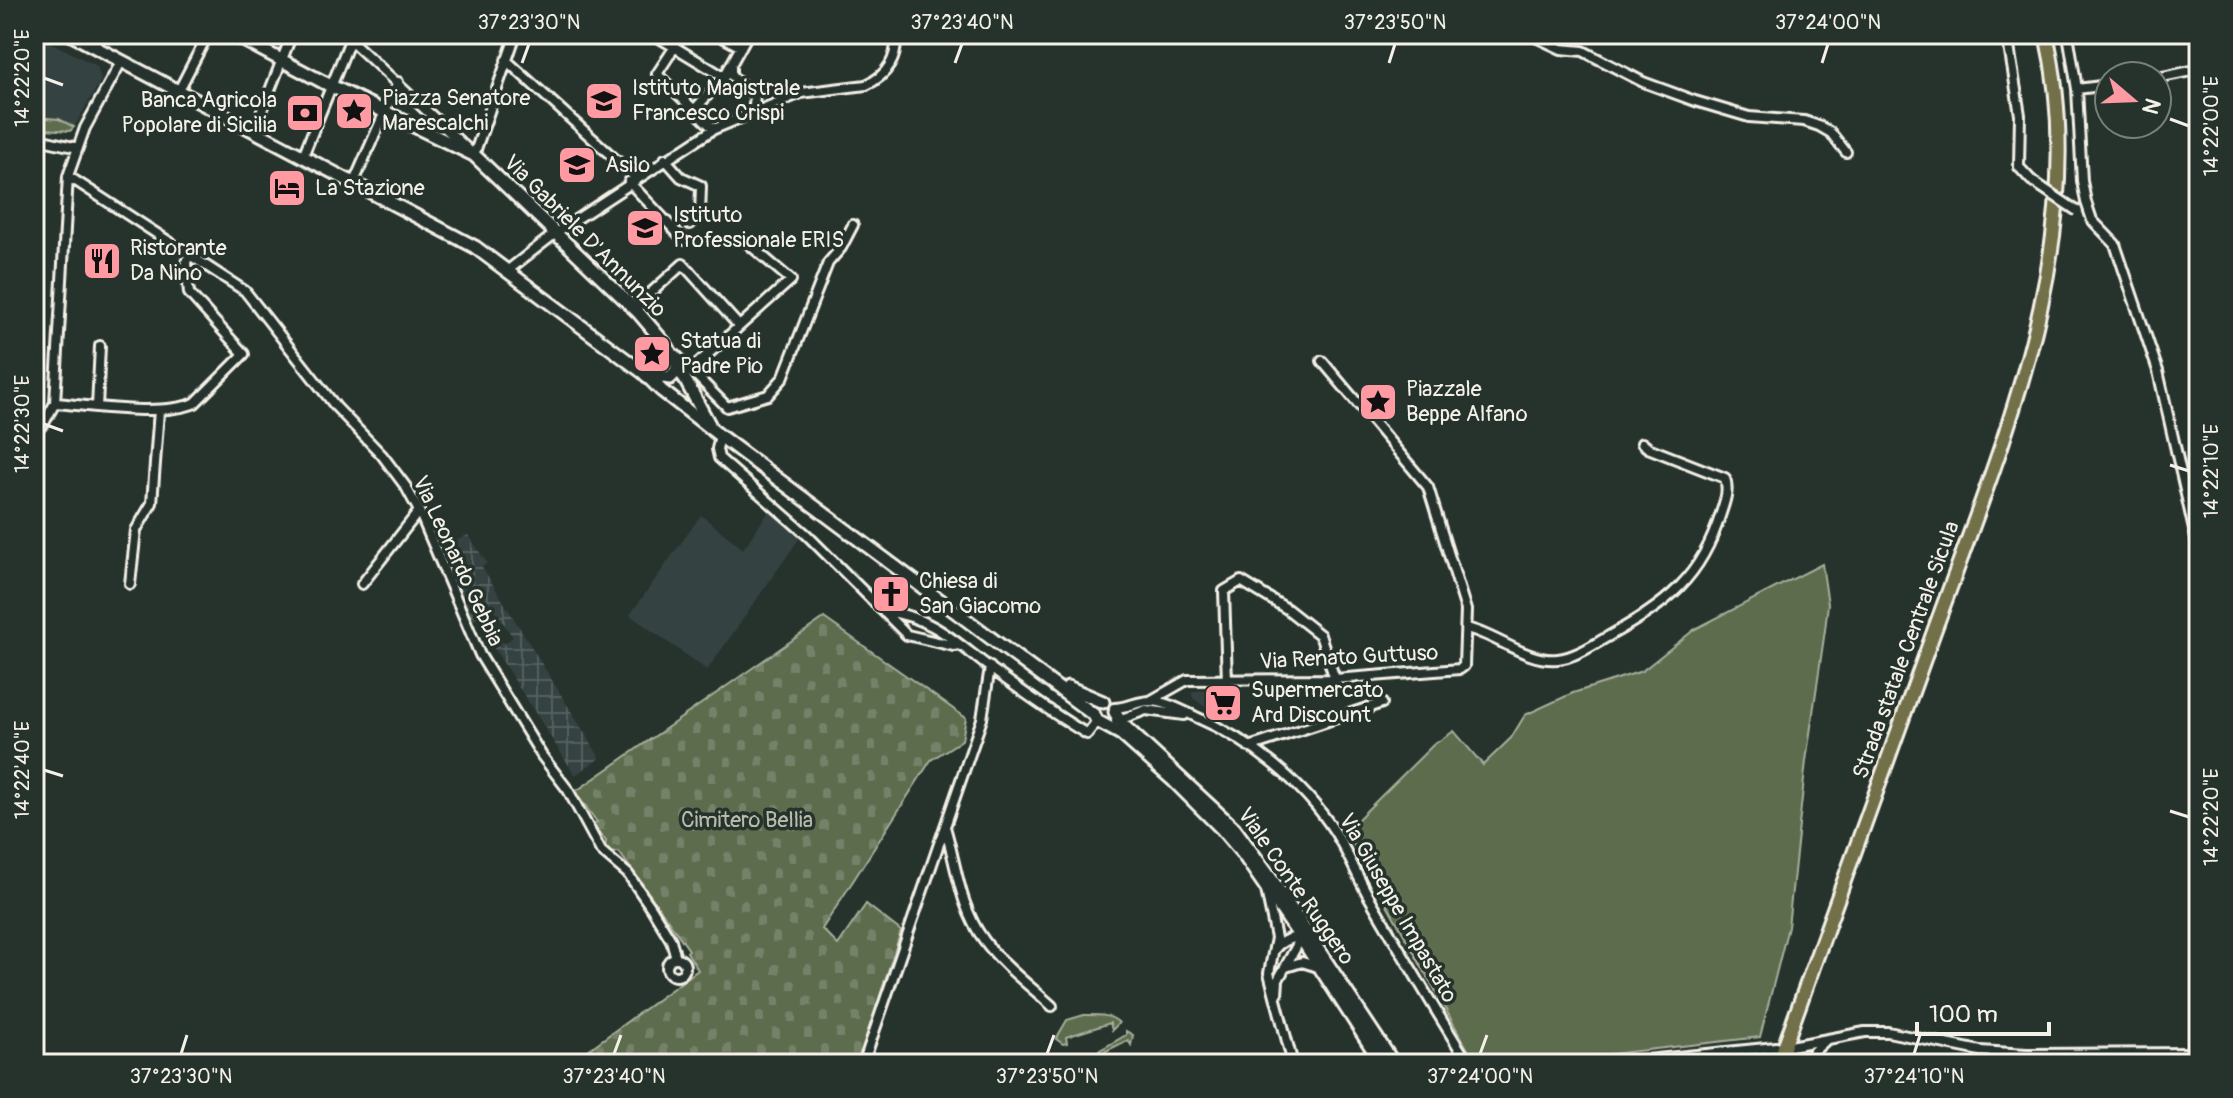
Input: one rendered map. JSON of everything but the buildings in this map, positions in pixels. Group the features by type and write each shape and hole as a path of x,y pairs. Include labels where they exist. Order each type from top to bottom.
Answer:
{"main road":[{"path":"70,34 475,247 644,373 717,434 1019,659 1108,718"},
{"name":"Via Gabriele D'Annunzio","path":"232,34 250,38 281,60 474,155 634,308 683,370 696,403 717,434"},
{"name":"Strada statale Centrale Sicula","path":"1778,1064 2002,442 2031,346 2051,243 2058,179 2059,112 2046,34"},
{"path":"644,373 670,378 683,370"},
{"path":"1019,659 1077,693 1103,702 1095,707 1108,718"},
{"name":"Viale Conte Ruggero","path":"1108,718 1218,811 1260,863 1394,1064"},
{"name":"Viale Conte Ruggero","path":"1108,718 1221,828 1265,885 1382,1064"}],"street":[{"path":"93,47 100,34"},
{"path":"178,92 208,34"},
{"path":"254,131 292,34"},
{"path":"299,153 347,37 474,155 516,34"},
{"path":"653,34 724,77"},
{"path":"717,34 741,47"},
{"path":"695,109 724,77 748,34"},
{"path":"507,271 632,180 714,129 801,93 876,81 891,64 895,53 895,34"},
{"path":"1529,34 1561,49 1583,51 1643,82 1695,101 1749,117 1804,121 1819,126 1831,133 1846,152"},
{"path":"2007,34 2020,115 2019,167 2031,180 2092,220 2115,244 2161,381 2199,552"},
{"path":"2068,34 2077,89 2082,181 2092,220"},
{"path":"674,48 657,74 714,129"},
{"path":"506,60 632,180 684,240"},
{"path":"34,433 44,423 55,403 68,176 85,128 121,62"},
{"path":"730,67 731,75 755,96 753,112"},
{"path":"2173,75 2196,70"},
{"path":"360,185 390,115 398,82"},
{"path":"2077,89 2093,87"},
{"path":"34,138 78,148"},
{"path":"665,159 681,177 701,186 700,215 690,224"},
{"name":"Via Leonardo Gebbia","path":"68,176 245,291 336,407 382,455 419,511 480,655 542,756 568,790 601,851 628,874 652,909 671,940 676,958"},
{"path":"745,241 791,280 683,370 727,407 760,400 783,378 828,263 841,248 853,225"},
{"path":"55,403 159,410 195,403 244,354 189,293 186,263 189,253"},
{"path":"634,308 683,264 739,326"},
{"path":"97,407 100,346"},
{"name":"Via Renato Guttuso","path":"1150,701 1187,680 1335,679 1460,669 1466,662 1466,610 1428,487 1322,361"},
{"path":"130,584 136,530 152,503 159,410"},
{"path":"717,434 719,458 786,516 907,635 960,645"},
{"path":"1466,628 1484,632 1500,643 1545,658 1563,658 1586,649 1652,612 1692,574 1715,532 1728,491 1725,478 1642,443"},
{"path":"362,584 419,511"},
{"path":"1227,681 1224,591 1241,581 1287,609 1320,635 1335,679"},
{"path":"886,611 920,618 944,631 1087,734 1124,708 1150,701 1200,718"},
{"path":"863,1064 982,719 990,667"},
{"path":"1249,747 1382,703"},
{"path":"1108,718 1146,710 1200,718"},
{"name":"Via Giuseppe Impastato","path":"1200,718 1249,747 1294,782 1329,825 1469,1064"},
{"path":"945,826 966,902 977,929 997,955 1052,1006"},
{"path":"1260,863 1301,932 1301,938 1278,980 1277,1006"},
{"path":"1265,885 1275,926 1269,973 1293,1064"},
{"path":"1273,951 1293,937 1308,942 1366,1029 1382,1047"},
{"path":"1285,967 1302,962 1320,968"},
{"path":"1791,1046 1865,1032 1888,1032 1980,1051 2027,1054 2199,1053"},
{"path":"1807,1064 1826,1039"},
{"path":"1607,1064 1776,1047"}],"shaded area":[{"path":"34,34 97,66 101,80 74,127 59,119 34,117"},
{"path":"770,510 801,536 707,670 630,615 701,515 743,549"},
{"path":"468,535 487,563 482,567 600,758 575,775 490,642 498,636 504,644 513,637 493,608 470,623 440,549"},
{"path":"1219,691 1220,710 1216,715 1193,698 1192,692"}],"green space":[{"path":"34,117 59,119 74,127 70,131 34,128"},
{"path":"1822,564 1828,604 1806,761 1788,927 1760,1037 1594,1056 1566,1064 1476,1064 1346,831 1433,745 1454,731 1483,765 1511,738 1525,715 1573,693 1642,671 1695,629"},
{"name":"Cimitero Bellia","path":"824,618 966,718 962,740 931,760 822,929 838,945 866,904 901,931 858,1064 569,1064 698,970 687,952 689,950 619,852 608,853 605,849 606,841 593,825 597,822 575,792"},
{"path":"1084,1015 1108,1017 1119,1023 1112,1030 1110,1023 1066,1037 1067,1043 1056,1039 1067,1020"},
{"path":"1126,1031 1133,1035 1131,1045 1128,1040 1080,1064 1053,1064 1057,1057 1058,1063 1079,1062 1126,1035"}],"place":[{"name":"Istituto Magistrale Francesco Crispi","path":"604,101"},
{"name":"Piazza Senatore Marescalchi","path":"354,111"},
{"name":"Banca Agricola Popolare di Sicilia","path":"305,113"},
{"name":"Asilo","path":"577,165"},
{"name":"La Stazione","path":"287,188"},
{"name":"Istituto Professionale ERIS","path":"645,228"},
{"name":"Ristorante Da Nino","path":"102,261"},
{"name":"Statua di Padre Pio","path":"652,354"},
{"name":"Piazzale Beppe Alfano","path":"1378,402"},
{"name":"Chiesa di San Giacomo","path":"891,594"},
{"name":"Supermercato Ard Discount","path":"1223,703"}]}
